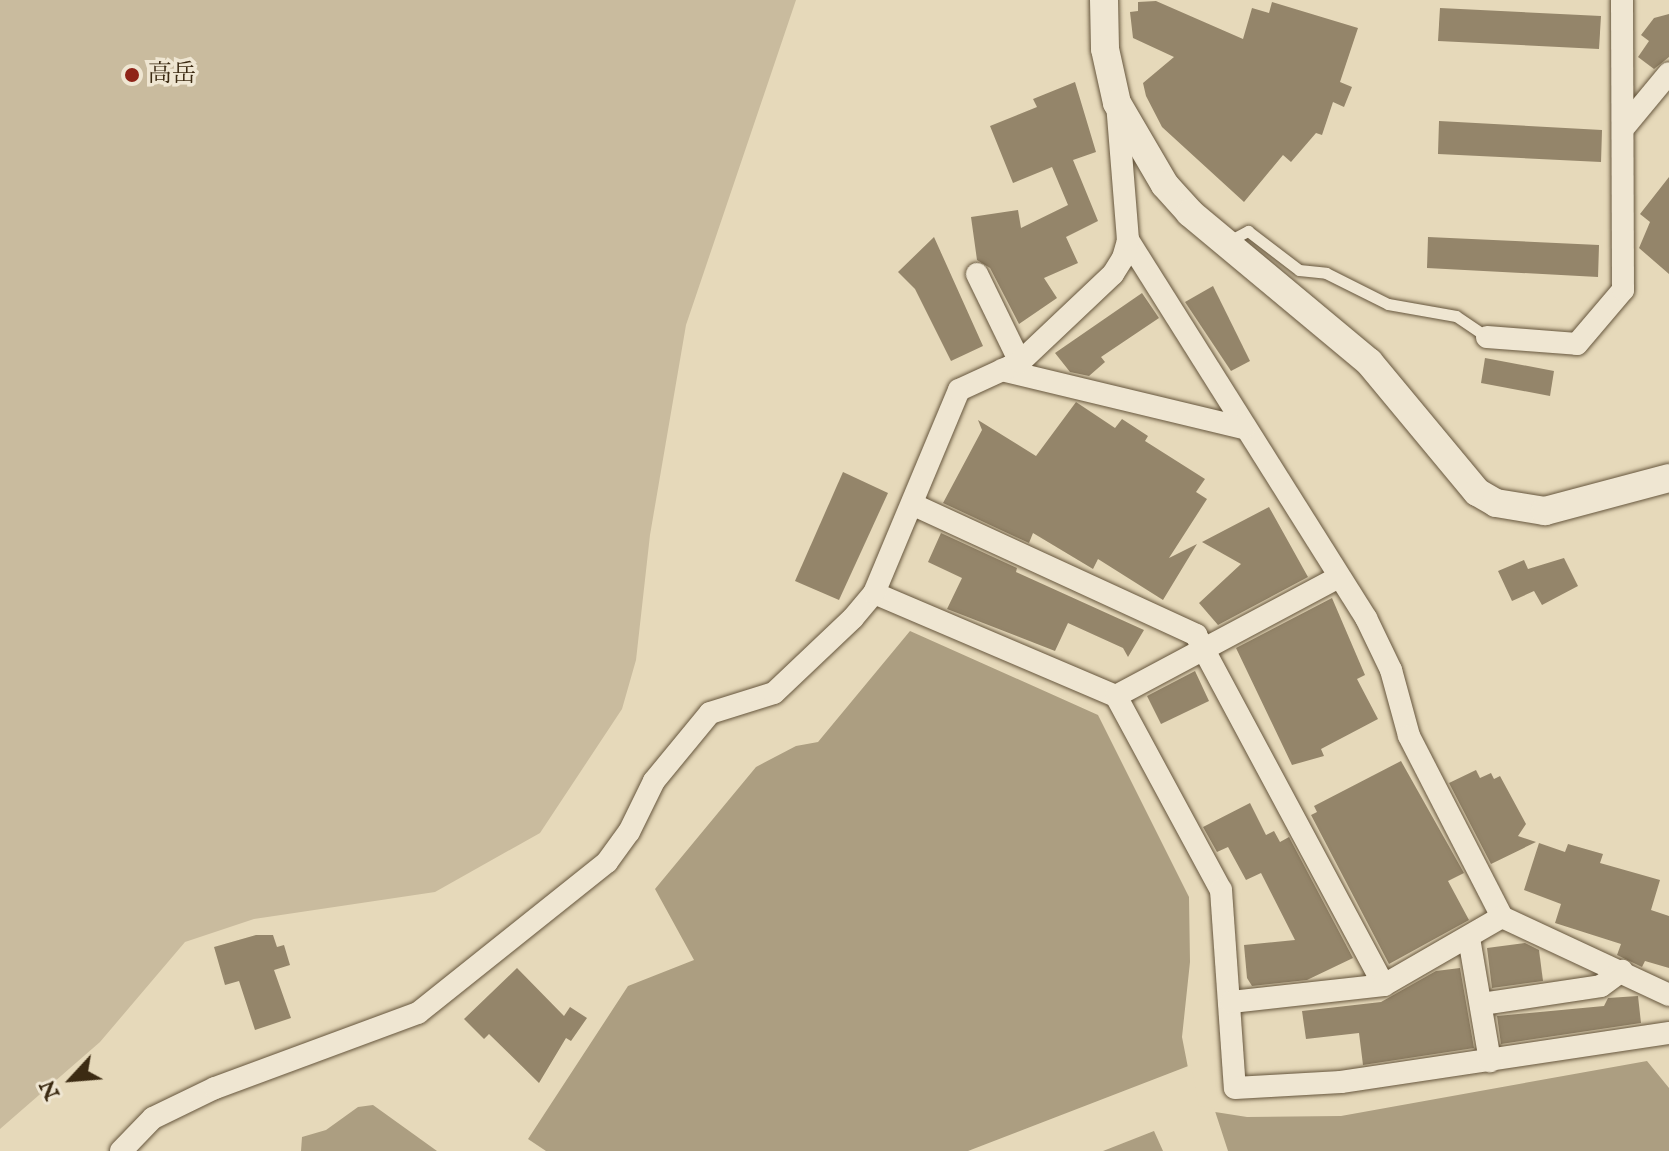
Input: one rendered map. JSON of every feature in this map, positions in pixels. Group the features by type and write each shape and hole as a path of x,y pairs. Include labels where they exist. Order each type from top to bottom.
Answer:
{"street":[{"path":"1104,0 1105,49 1117,103 1128,240 1373,631 1391,670 1409,736 1502,917 1669,995"},
{"path":"1487,337 1577,344 1623,290 1626,125 1622,0"},
{"path":"1626,125 1669,73"},
{"path":"1117,103 1165,185 1226,242 1369,362 1461,475 1496,503 1545,511 1669,478"},
{"path":"121,1151 153,1118 215,1088 418,1013 607,862 654,781 710,713 774,693 874,593 914,505 959,390 1011,366 1113,274 1128,240"},
{"path":"977,274 1011,366"},
{"path":"1011,366 1244,428"},
{"path":"914,505 1185,626 1205,648 1384,985"},
{"path":"1116,696 1339,577"},
{"path":"874,593 1116,696 1221,890 1235,1088 1341,1082 1669,1033"},
{"path":"1231,1002 1384,985 1502,917"},
{"path":"1469,938 1490,1061"},
{"path":"1482,1004 1601,986 1622,971"}],"lane":[{"path":"1226,242 1248,231 1299,270 1326,273 1388,304 1456,316 1487,337"}],"shaded area":[{"path":"0,0 796,0 686,325 650,535 636,660 622,709 540,833 435,892 254,919 185,942 100,1042 0,1129"},
{"path":"910,631 1098,715 1189,897 1190,962 1182,1037 1196,1109 1247,1117 1341,1116 1647,1061 1669,1088 1669,1151 546,1151 528,1139 628,986 694,960 655,889 756,767 796,746 818,742"},
{"path":"373,1105 437,1151 301,1151 302,1137 326,1130 358,1107"}],"pier":[{"path":"1191,1065 1199,1106 1214,1108 1228,1151 1163,1151 1154,1131 1103,1151 968,1151"}],"building":[{"path":"1156,1 1243,39 1252,8 1269,13 1272,2 1358,28 1340,82 1352,87 1344,107 1333,102 1322,135 1316,133 1291,162 1283,155 1244,202 1162,127 1146,96 1143,83 1174,57 1133,38 1130,12 1138,11 1138,2"},
{"path":"1440,8 1601,16 1599,49 1438,41"},
{"path":"1669,14 1669,57 1654,69 1638,57 1649,41 1641,35 1654,18"},
{"path":"1075,82 1096,152 1073,160 1098,221 1066,237 1078,263 1044,278 1057,298 1019,324 990,268 977,260 971,217 1018,210 1021,228 1068,205 1052,167 1013,183 990,126 1037,107 1033,99"},
{"path":"1439,121 1602,130 1601,162 1438,154"},
{"path":"1669,177 1669,274 1639,248 1650,222 1640,214"},
{"path":"934,237 983,346 951,361 915,289 898,272"},
{"path":"1428,237 1599,245 1598,277 1427,268"},
{"path":"1213,286 1250,361 1231,371 1185,302"},
{"path":"1142,293 1159,318 1101,357 1105,362 1089,376 1070,372 1055,353"},
{"path":"1485,358 1554,371 1550,396 1481,383"},
{"path":"1076,402 1115,428 1122,419 1148,436 1145,441 1205,479 1196,492 1207,499 1169,558 1197,544 1163,600 1098,559 1093,569 1033,533 1029,543 943,503 982,430 978,420 1036,456"},
{"path":"843,472 888,493 839,600 795,581"},
{"path":"1269,507 1308,577 1218,625 1199,603 1241,564 1202,542"},
{"path":"941,533 1017,568 1016,572 1144,630 1128,657 1123,648 1068,623 1055,651 947,609 962,578 928,562"},
{"path":"1564,558 1578,586 1542,605 1534,591 1512,601 1498,571 1524,560 1528,569"},
{"path":"1332,598 1365,675 1357,679 1378,719 1321,749 1324,756 1292,765 1236,648"},
{"path":"1195,671 1209,701 1161,724 1147,696"},
{"path":"1401,761 1464,873 1448,881 1469,920 1389,964 1311,815 1317,812 1314,806"},
{"path":"1476,770 1480,778 1491,773 1494,779 1500,776 1526,824 1518,836 1536,842 1491,864 1449,783"},
{"path":"1250,803 1266,835 1274,831 1280,842 1289,837 1353,958 1307,980 1252,986 1247,978 1244,945 1295,940 1261,873 1246,880 1228,847 1217,852 1203,827"},
{"path":"1539,843 1565,852 1568,844 1603,854 1600,863 1660,880 1651,910 1669,916 1669,968 1645,961 1642,967 1617,955 1621,944 1555,923 1561,904 1524,890"},
{"path":"256,935 273,935 277,947 284,945 290,965 274,970 291,1018 255,1030 239,981 225,985 214,947"},
{"path":"1525,943 1539,950 1543,981 1492,988 1487,948"},
{"path":"517,968 564,1016 570,1007 587,1018 571,1041 566,1038 539,1083 489,1034 484,1039 464,1019"},
{"path":"1460,968 1474,1048 1363,1065 1359,1033 1306,1039 1302,1011 1381,1002 1436,971"},
{"path":"1638,996 1641,1023 1501,1044 1497,1016 1604,1006 1608,998"}],"place":[{"name":"高岳","path":"132,75"}]}
